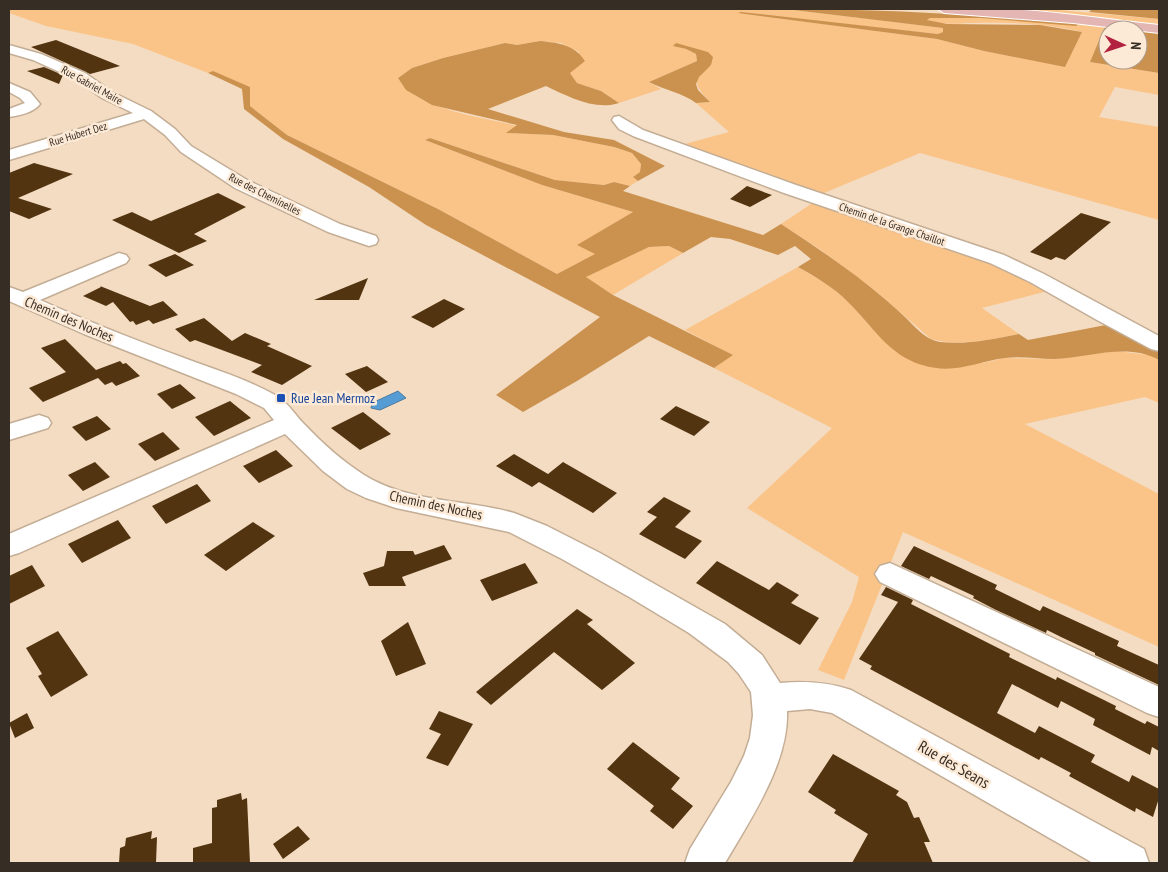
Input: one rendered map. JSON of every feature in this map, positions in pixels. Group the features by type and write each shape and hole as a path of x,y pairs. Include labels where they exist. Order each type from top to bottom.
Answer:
{"main road":[{"path":"944,9 1050,17 1159,29"}],"street":[{"name":"Rue Gabriel Maire","path":"9,49 37,57 80,76 107,95 146,114"},
{"path":"27,66 45,61"},
{"path":"9,86 25,95 33,104 28,108 9,113"},
{"name":"Rue Hubert Dez","path":"9,155 146,114"},
{"name":"Rue des Cheminelles","path":"146,114 170,132 186,149 241,184 334,228 370,240"},
{"name":"Chemin de la Grange Chaillot","path":"619,120 624,126 638,133 798,192 997,260 1037,278 1104,316 1159,344"},
{"path":"15,297 119,259"},
{"name":"Chemin des Noches","path":"15,297 266,400 279,408 288,423 338,470 366,487 405,501 504,520 519,525 608,570 713,632 731,645 761,678 770,698"},
{"path":"9,432 39,423"},
{"path":"9,546 288,423"},
{"path":"890,574 1159,703"},
{"name":"Rue des Seans","path":"770,698 810,695 839,700 1130,863"},
{"path":"704,863 748,785 765,749 770,727 770,698"}],"shaded area":[{"path":"9,9 785,9 944,28 943,32 938,34 739,13 937,39 984,51 1065,66 1082,32 1028,24 944,24 927,20 929,18 951,17 1017,18 1098,25 1098,43 1090,62 1098,63 1098,70 1140,70 1159,73 1159,95 1115,87 1099,117 1159,127 1159,220 920,153 817,196 681,145 729,132 696,103 710,102 697,83 700,75 711,65 708,52 674,46 696,54 697,61 649,82 661,89 619,103 601,91 577,83 570,73 579,52 561,43 540,41 517,45 505,43 443,58 412,68 398,78 407,89 419,98 435,105 452,111 518,126 507,133 553,135 614,147 632,153 641,164 640,172 633,177 638,181 630,186 614,182 604,185 555,180 430,138 425,140 542,185 633,212 578,245 596,254 557,274 438,209 287,135 250,106 250,87 133,44 46,26 9,13"},
{"path":"785,9 896,11 1043,20 1080,23 1076,26 981,18 930,18 927,20 947,24 1040,25 1082,32 1065,67 984,51 937,39 738,13 938,34 943,32 943,28"},
{"path":"974,9 1048,9 1159,19 1159,27 1148,26 1148,20 1098,21"},
{"path":"1092,9 1159,9 1159,19 1089,12"},
{"path":"1148,31 1159,32 1159,73 1140,70 1148,70"},
{"path":"540,41 565,45 576,51 585,61 570,73 577,83 601,91 619,103 610,105 591,104 546,86 488,109 564,132 614,140 665,166 638,181 633,177 640,172 641,164 632,153 614,147 553,135 506,133 517,125 432,105 406,90 398,78 412,68 443,58 505,43 517,45"},
{"path":"676,43 708,52 713,57 711,65 699,77 696,84 698,90 710,102 696,103 649,82 697,61 696,54 673,46"},
{"path":"1098,43 1098,63 1090,62"},
{"path":"213,71 250,87 250,106 287,135 438,209 557,274 595,254 577,245 633,212 542,185 425,140 430,138 555,180 604,185 614,182 630,186 623,191 763,235 781,224 861,280 921,333 935,341 950,343 970,342 1019,334 1028,340 1111,324 1159,347 1159,360 1134,352 1108,352 1054,359 1005,358 945,369 922,365 899,354 890,347 842,297 798,267 811,259 795,246 778,255 730,239 711,237 683,253 669,246 649,247 586,277 613,295 733,355 714,368 649,336 523,412 496,395 600,317 426,225 369,187 283,139 244,109 242,89 208,73"},
{"path":"817,200 987,260 1048,291 982,308 1019,334 964,342 931,339 878,293 821,250 781,224"},
{"path":"669,246 683,253 613,295 585,277 649,247"},
{"path":"798,267 827,284 849,302 877,334 983,363 1004,358 1055,359 1116,351 1150,355 1159,360 1159,403 1145,397 1025,424 1159,494 1159,647 903,532 844,680 818,670 852,602 859,577 747,508 832,428 714,368 732,355 685,330"}],"water":[{"path":"398,391 406,398 380,410 371,408 372,403"}],"building":[{"path":"56,40 120,66 90,74 31,47"},
{"path":"44,67 63,75 59,84 27,71"},
{"path":"34,163 73,174 18,198 52,209 29,219 9,211 9,173"},
{"path":"747,186 772,195 750,207 730,199"},
{"path":"218,193 246,207 194,234 207,241 179,253 112,220 132,212 151,221"},
{"path":"1081,213 1111,222 1065,260 1056,257 1051,260 1030,252"},
{"path":"175,254 194,265 166,277 148,265"},
{"path":"368,278 359,300 314,300"},
{"path":"100,286 150,306 163,301 178,315 153,324 149,320 136,325 133,321 130,322 113,302 106,306 83,296"},
{"path":"444,299 465,309 433,328 411,317"},
{"path":"204,318 232,341 245,333 271,344 267,346 312,366 282,385 251,372 262,365 195,340 190,342 175,329"},
{"path":"65,339 96,370 120,361 123,364 126,363 140,376 116,386 112,382 105,385 98,378 43,402 29,388 66,372 41,348"},
{"path":"367,366 388,382 366,392 345,374"},
{"path":"180,384 196,398 172,409 157,394"},
{"path":"230,401 251,418 214,436 195,417"},
{"path":"676,406 710,422 694,436 660,419"},
{"path":"363,412 391,434 360,450 331,428"},
{"path":"97,416 111,429 86,441 72,427"},
{"path":"163,432 180,449 155,461 138,444"},
{"path":"276,450 293,466 259,483 243,466"},
{"path":"514,454 548,474 563,462 617,493 593,513 539,482 532,487 496,466"},
{"path":"95,462 110,477 83,491 68,475"},
{"path":"197,484 211,501 166,524 152,506"},
{"path":"664,497 691,511 675,527 702,541 685,559 639,534 657,517 647,512"},
{"path":"118,520 131,538 82,563 68,544"},
{"path":"253,522 275,536 226,571 204,555"},
{"path":"444,545 452,559 402,577 406,586 369,586 363,573 384,566 387,551 413,551 415,555"},
{"path":"914,546 997,585 995,589 1040,611 1043,606 1119,641 1117,646 1159,665 1159,685 1047,630 1046,633 996,610 973,598 974,596 931,576 929,579 901,566"},
{"path":"717,561 769,590 777,582 799,595 791,603 819,618 800,645 696,583"},
{"path":"525,563 538,583 492,601 480,580"},
{"path":"32,565 45,586 9,604 9,576"},
{"path":"886,587 913,600 911,604 1010,654 1009,657 1056,680 1057,677 1104,700 1116,706 1115,709 1145,724 1147,721 1159,727 1159,751 1152,747 1150,755 1093,725 1095,719 1061,701 1058,708 1012,684 997,713 1035,733 1039,726 1095,755 1091,762 1129,782 1132,775 1159,789 1159,798 1153,817 1136,808 1135,812 1069,776 1071,773 1041,757 1039,760 870,669 872,666 859,659 898,602 881,595"},
{"path":"577,609 593,620 587,624 635,663 602,690 554,652 491,705 476,692"},
{"path":"408,622 426,664 396,676 381,641"},
{"path":"58,631 88,675 51,697 38,676 42,674 26,648"},
{"path":"439,711 473,724 448,766 426,758 441,734 429,729"},
{"path":"27,713 34,728 15,738 9,723"},
{"path":"633,742 680,778 671,789 693,806 673,829 650,811 654,806 607,769"},
{"path":"833,754 899,791 896,795 907,802 914,818 919,817 930,842 924,842 933,863 852,863 868,834 834,813 836,810 808,792"},
{"path":"241,793 242,800 247,798 250,863 193,863 193,848 212,843 212,808 217,807 217,800"},
{"path":"298,826 310,839 283,859 273,844"},
{"path":"152,831 151,839 157,837 156,863 119,863 120,848 125,846 126,838"}],"place":[{"name":"Rue Jean Mermoz","path":"281,398"}]}
